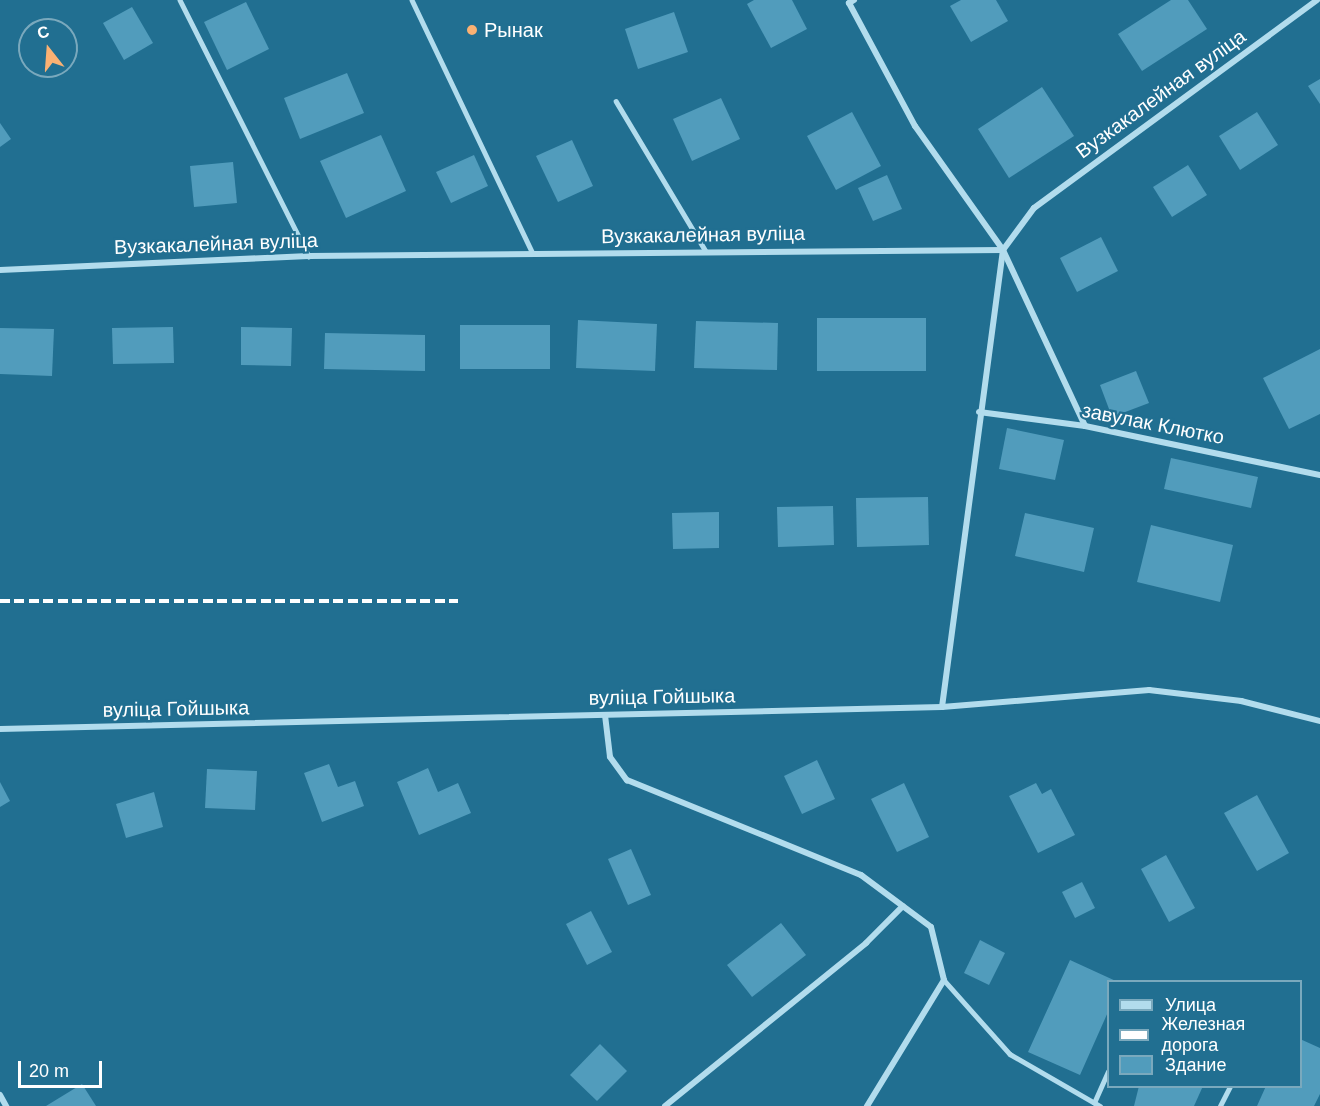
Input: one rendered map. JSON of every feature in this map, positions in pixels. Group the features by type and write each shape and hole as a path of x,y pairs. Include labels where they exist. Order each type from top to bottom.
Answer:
{"street":[{"name":"Вузкакалейная вуліца","path":"0,270 309,256 705,250 1003,250 1034,208 1317,0"},
{"path":"850,1 915,126 1003,250 1085,426"},
{"path":"942,707 979,411 1003,250"},
{"name":"завулак Клютко","path":"979,411 1085,426 1320,475"},
{"name":"вуліца Гойшыка","path":"0,729 942,707 1149,690 1240,701 1320,721"},
{"path":"605,715 610,757 627,780 861,875 931,927 944,980 867,1106"},
{"path":"665,1106 866,944 903,906"},
{"path":"0,1095 6,1106"}],"lane":[{"path":"180,0 309,256"},
{"path":"412,0 533,254"},
{"path":"616,101 705,250"},
{"path":"944,980 1010,1054 1097,1105 1107,1075"},
{"path":"1220,1106 1229,1088"}],"building":[{"path":"754,0 792,0 807,29 771,48 747,4"},
{"path":"961,0 996,0 1008,21 971,42 950,6"},
{"path":"1171,0 1188,0 1207,29 1142,71 1118,34"},
{"path":"246,2 269,49 227,70 204,22"},
{"path":"132,7 153,43 124,60 103,23"},
{"path":"674,12 688,52 638,69 625,29"},
{"path":"347,73 364,113 300,139 284,98"},
{"path":"1320,79 1320,104 1308,86"},
{"path":"1042,87 1074,136 1009,178 978,129"},
{"path":"721,98 740,139 692,161 673,119"},
{"path":"852,112 881,166 836,190 807,136"},
{"path":"1257,112 1278,145 1240,170 1219,136"},
{"path":"0,123 11,139 0,147"},
{"path":"381,135 406,191 346,218 320,161"},
{"path":"572,140 593,186 558,202 536,156"},
{"path":"474,155 488,186 451,203 436,172"},
{"path":"233,162 237,203 194,207 190,166"},
{"path":"1188,165 1207,195 1172,217 1153,187"},
{"path":"887,175 902,209 873,221 858,188"},
{"path":"1101,237 1118,271 1077,292 1060,258"},
{"path":"817,318 926,318 926,371 817,371"},
{"path":"578,320 657,324 655,371 576,368"},
{"path":"696,321 778,323 777,370 694,368"},
{"path":"460,325 550,325 550,369 460,369"},
{"path":"173,327 174,363 113,364 112,328"},
{"path":"241,327 292,328 291,366 241,365"},
{"path":"0,328 54,329 52,376 0,374"},
{"path":"325,333 425,335 425,371 324,369"},
{"path":"1320,349 1320,414 1289,429 1263,378"},
{"path":"1136,371 1149,403 1112,417 1100,385"},
{"path":"1007,428 1064,440 1055,480 999,469"},
{"path":"1171,458 1258,477 1251,508 1164,489"},
{"path":"928,497 929,545 857,547 856,498"},
{"path":"833,506 834,545 778,547 777,507"},
{"path":"719,512 719,548 673,549 672,513"},
{"path":"1025,513 1094,528 1084,572 1015,556"},
{"path":"1151,525 1233,545 1220,602 1137,582"},
{"path":"817,760 835,799 802,814 784,776"},
{"path":"329,764 338,787 355,781 364,806 322,822 304,773"},
{"path":"428,768 438,792 458,783 471,813 419,835 397,782"},
{"path":"207,769 257,771 255,810 205,808"},
{"path":"0,782 10,801 0,807"},
{"path":"904,783 929,837 897,852 871,799"},
{"path":"1036,783 1042,794 1051,789 1075,835 1038,853 1009,796"},
{"path":"154,792 163,827 126,838 116,804"},
{"path":"1257,795 1289,853 1257,871 1224,813"},
{"path":"631,849 651,895 628,905 608,859"},
{"path":"1166,855 1195,908 1169,922 1141,869"},
{"path":"1082,882 1095,908 1075,918 1062,892"},
{"path":"591,911 612,952 587,965 566,924"},
{"path":"781,923 806,955 752,997 727,965"},
{"path":"980,940 1005,953 989,985 964,973"},
{"path":"1070,960 1114,980 1107,980 1107,1014 1080,1075 1028,1052"},
{"path":"1302,1040 1320,1048 1320,1094 1314,1106 1257,1106 1265,1088 1302,1088"},
{"path":"600,1044 627,1071 597,1101 570,1075"},
{"path":"82,1084 96,1106 46,1106"},
{"path":"1138,1088 1202,1088 1194,1106 1134,1106"}],"railway":[{"path":"0,601 458,601"}],"place":[{"name":"Рынак","path":"472,30"}]}
